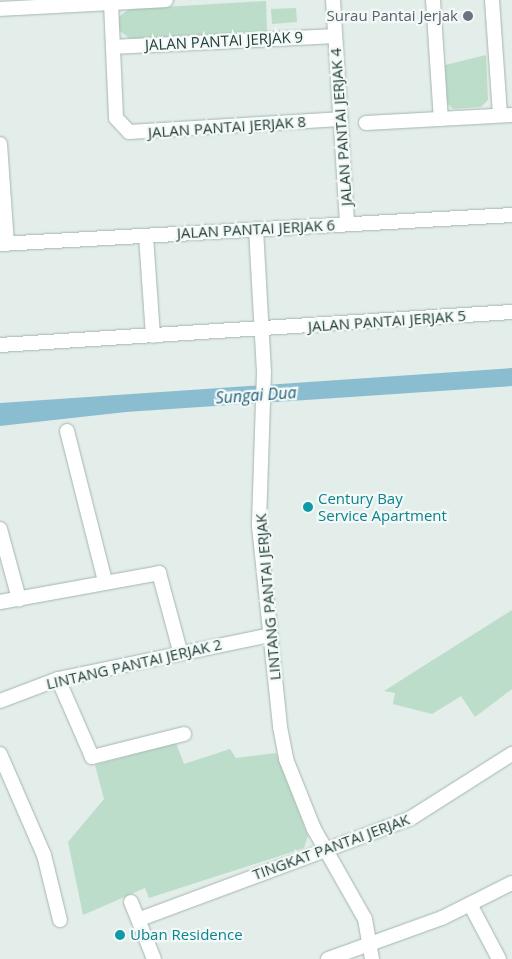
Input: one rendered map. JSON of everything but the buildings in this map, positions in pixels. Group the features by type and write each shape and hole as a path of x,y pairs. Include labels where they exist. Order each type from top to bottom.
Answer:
{"street":[{"path":"0,9 166,0"},
{"name":"JALAN PANTAI JERJAK 4","path":"333,0 347,224"},
{"path":"433,0 441,119"},
{"path":"366,123 506,115 492,0"},
{"name":"JALAN PANTAI JERJAK 8","path":"111,3 116,118 129,132 340,119"},
{"name":"JALAN PANTAI JERJAK 9","path":"113,46 335,36"},
{"path":"0,144 3,244"},
{"name":"JALAN PANTAI JERJAK 6","path":"3,244 512,215"},
{"name":"LINTANG PANTAI JERJAK","path":"256,229 264,372 259,526 285,752 323,849 365,919 372,959"},
{"path":"146,236 153,336"},
{"name":"JALAN PANTAI JERJAK 5","path":"0,345 512,312"},
{"path":"66,431 105,581"},
{"path":"0,529 19,598"},
{"path":"0,602 105,581 162,574 180,651"},
{"name":"LINTANG PANTAI JERJAK 2","path":"0,701 58,679 180,651 271,635"},
{"path":"58,679 92,756 184,734"},
{"path":"0,754 44,855 60,920"},
{"name":"TINGKAT PANTAI JERJAK","path":"140,919 418,814 512,754"},
{"path":"328,959 471,906 512,883"},
{"path":"132,902 154,959"},
{"path":"471,906 499,959"}],"green space":[{"path":"266,1 267,31 130,39 119,30 119,17 129,9"},
{"path":"296,8 297,22 272,24 271,9"},
{"path":"486,55 488,100 481,107 453,109 447,103 445,65"},
{"path":"512,610 512,689 475,717 461,696 432,714 393,704 395,693 384,691"},
{"path":"176,743 184,764 230,749 236,758 276,753 308,836 304,848 149,898 145,888 83,915 68,842 104,799 95,765"}],"water":[{"name":"Sungai Dua","path":"512,368 512,386 126,412 0,426 0,403"}],"place":[{"name":"Surau Pantai Jerjak","path":"468,16"},
{"name":"Century Bay Service Apartment","path":"308,507"},
{"name":"Uban Residence","path":"120,935"}]}
